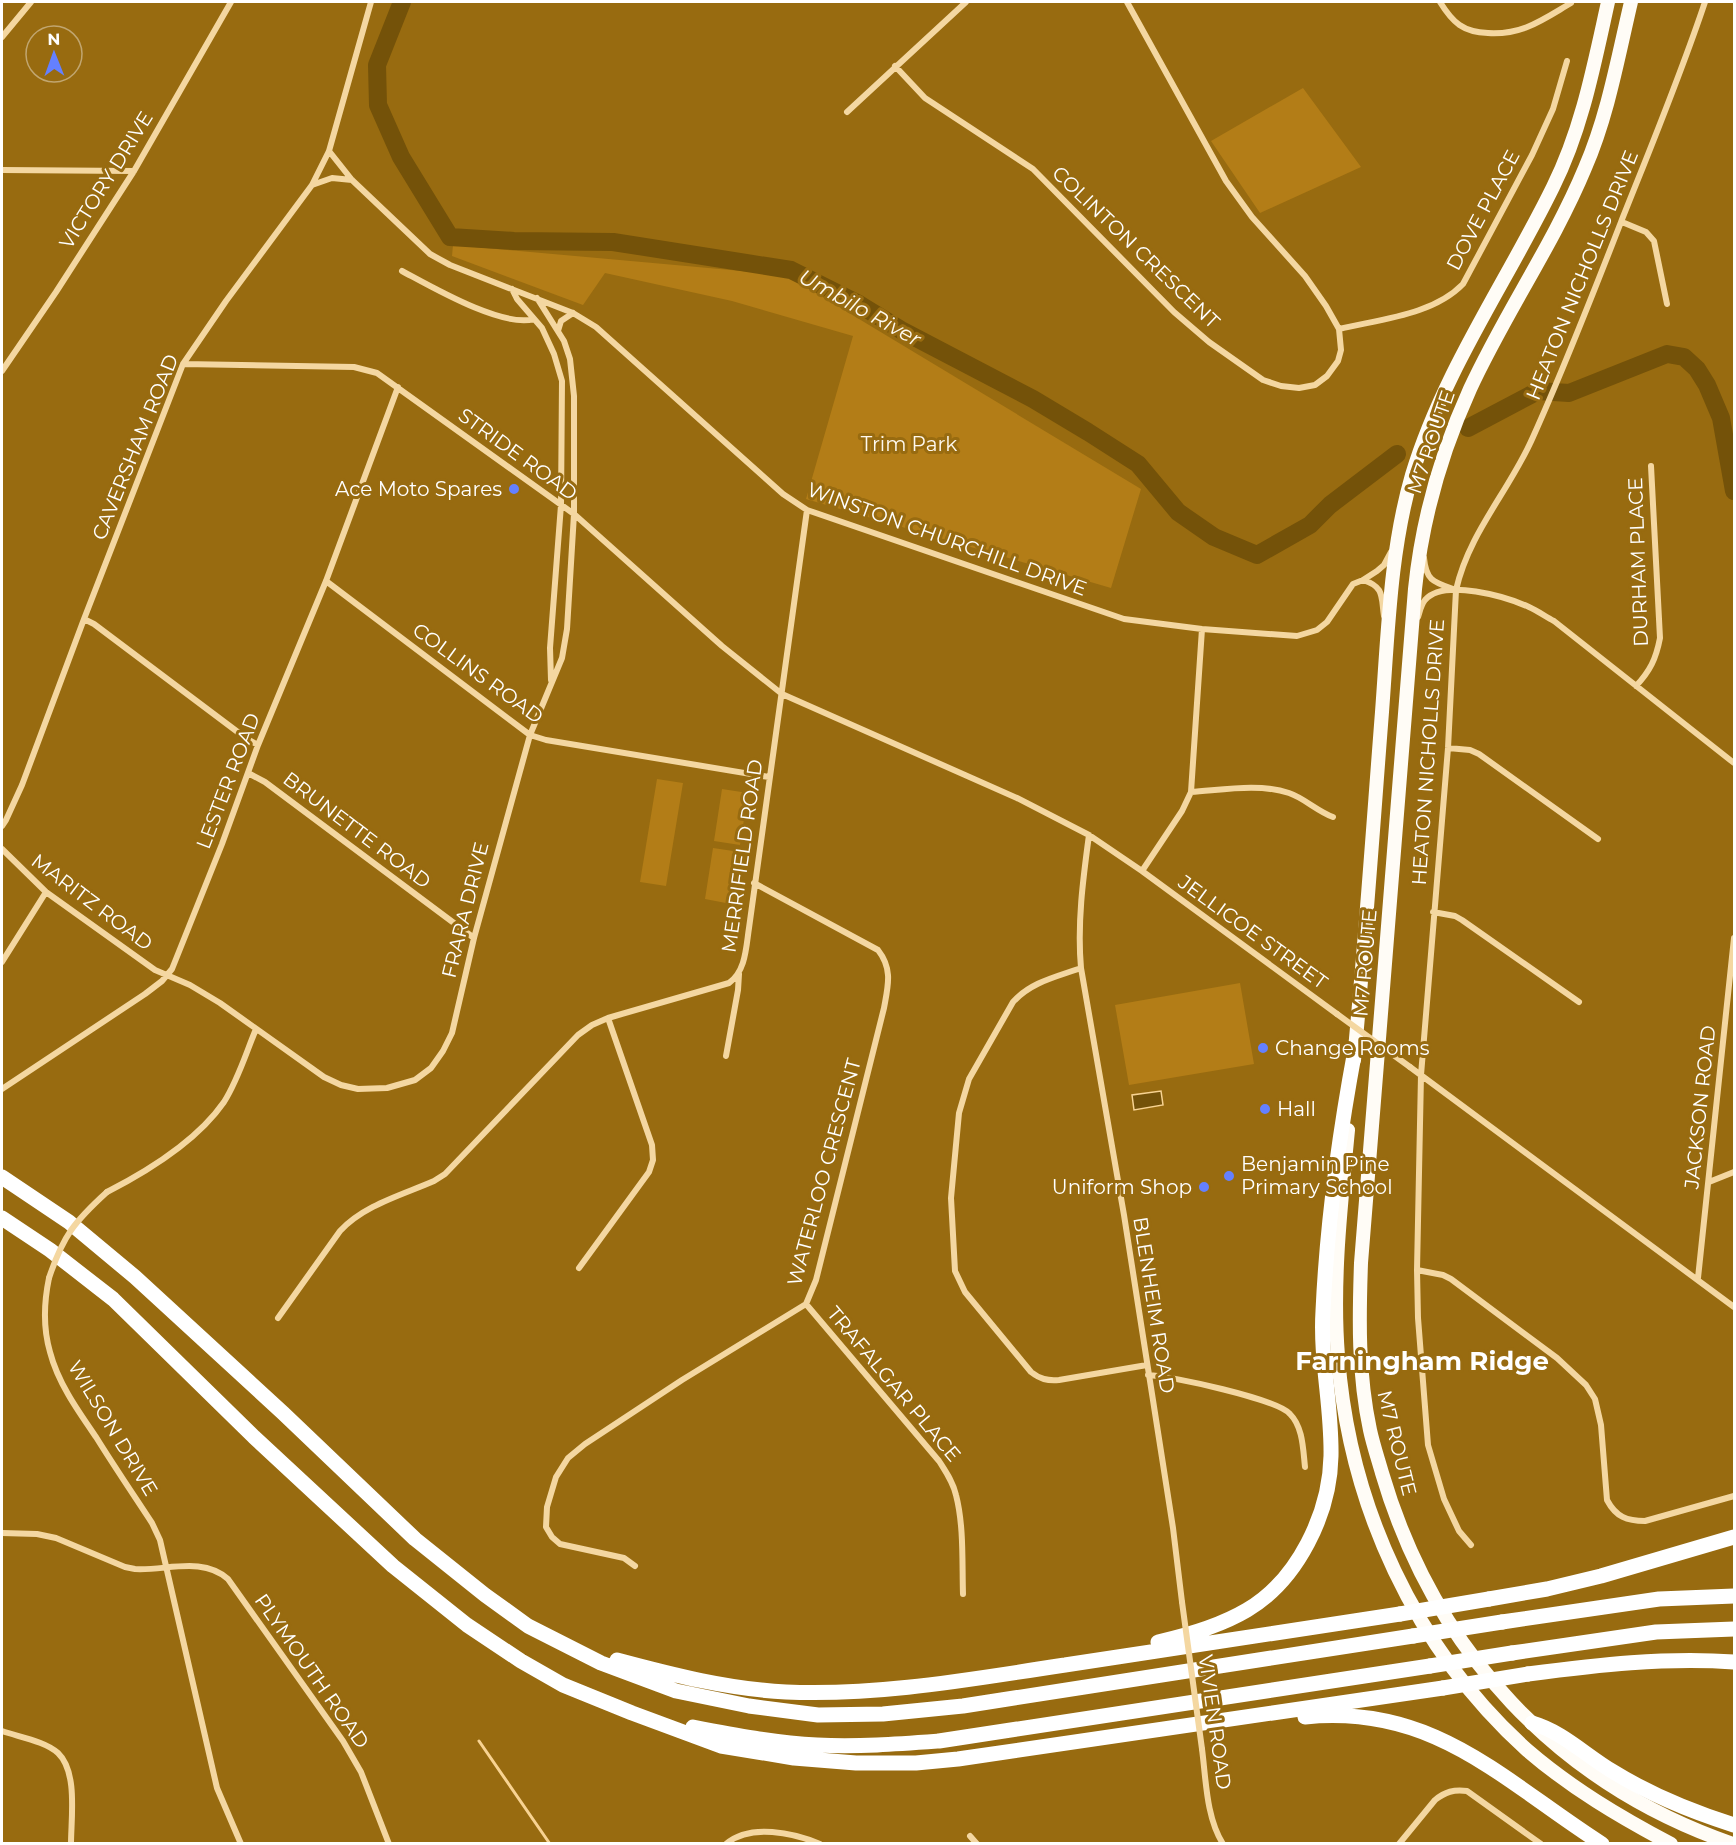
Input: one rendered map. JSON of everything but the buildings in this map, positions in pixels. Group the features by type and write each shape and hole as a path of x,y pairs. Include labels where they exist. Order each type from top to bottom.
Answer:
{"highway":[{"name":"M7 ROUTE","path":"1608,2 1585,104 1570,149 1540,213 1449,380 1422,446 1406,501 1399,537 1387,644 1339,1253 1337,1345 1344,1414 1350,1446 1376,1532 1406,1595 1445,1656 1478,1700 1528,1750 1586,1795 1671,1844"},
{"name":"M7 ROUTE","path":"1631,2 1612,85 1586,165 1543,255 1470,388 1434,484 1422,539 1416,573 1361,1263 1359,1314 1362,1379 1370,1431 1392,1508 1406,1544 1433,1598 1463,1645 1484,1672 1532,1723 1598,1777 1630,1797 1733,1844"},
{"path":"1038,1669 1161,1641 1208,1629 1227,1621 1250,1608 1269,1593 1287,1574 1314,1532 1324,1506 1329,1475 1330,1430 1322,1344 1323,1312 1340,1133 1355,1050"},
{"path":"2,1177 69,1222 135,1277 283,1413 415,1539 485,1595 528,1626 601,1664 676,1691 749,1706 818,1715 883,1714 963,1706 1659,1599 1734,1596"},
{"path":"2,1218 50,1250 113,1299 254,1437 393,1566 467,1625 521,1661 563,1685 721,1746 794,1758 886,1764 958,1760 1528,1674 1635,1662 1734,1662"},
{"path":"528,1626 611,1658 671,1675 743,1688 819,1692 880,1691 1400,1614 1547,1589 1601,1576 1734,1537"},
{"path":"652,1719 766,1740 817,1745 876,1746 939,1741 1656,1632 1709,1628 1734,1629"},
{"path":"1215,1722 1253,1723 1340,1715 1365,1716 1410,1726 1470,1753 1602,1844"},
{"path":"1532,1723 1554,1731 1612,1771 1734,1826"}],"street":[{"path":"2,37 31,2"},
{"name":"VICTORY DRIVE","path":"2,371 134,171 231,2"},
{"name":"CAVERSHAM ROAD","path":"2,826 22,785 183,364 226,301 312,185 329,151 371,2"},
{"path":"847,112 966,2"},
{"path":"1127,2 1226,181 1252,217 1305,276 1340,329"},
{"path":"1440,2 1457,24 1465,28 1474,32 1506,34 1522,30 1571,3"},
{"name":"HEATON NICHOLLS DRIVE","path":"1471,1545 1459,1531 1443,1499 1428,1445 1418,1318 1417,1270 1421,1075 1448,748 1456,590 1460,572 1480,527 1531,442 1556,386 1671,98 1705,2"},
{"name":"DOVE PLACE","path":"1340,329 1428,308 1452,296 1463,284 1536,146 1553,109 1567,61"},
{"name":"COLINTON CRESCENT","path":"895,66 925,98 1033,169 1174,312 1209,342 1263,380 1281,386 1299,388 1315,385 1327,376 1338,361 1341,350 1340,329"},
{"name":"WINSTON CHURCHILL DRIVE","path":"329,151 352,180 429,254 450,265 573,313 596,327 783,494 807,510 1124,619 1202,629 1297,636 1317,630 1327,622 1353,584 1363,580 1384,565 1399,537"},
{"path":"2,170 134,171"},
{"path":"312,185 332,178 352,180"},
{"path":"1622,222 1646,232 1654,241 1667,304"},
{"path":"402,271 495,315 518,321 534,319"},
{"name":"FRARA DRIVE","path":"512,289 517,299 542,328 554,354 562,381 561,505 550,648 551,684"},
{"name":"FRARA DRIVE","path":"256,1029 324,1077 341,1085 358,1089 387,1088 415,1080 431,1068 452,1033 474,938 530,735 562,658 567,629 574,514 574,396 570,359 558,331 537,298"},
{"path":"558,331 561,321 573,313"},
{"name":"STRIDE ROAD","path":"183,364 354,367 377,373 574,514 722,646 782,694"},
{"name":"LESTER ROAD","path":"167,976 172,969 258,745 326,581 398,387"},
{"name":"DURHAM PLACE","path":"1636,686 1651,669 1657,656 1660,638 1651,466"},
{"name":"MERRIFIELD ROAD","path":"278,1318 340,1231 350,1221 361,1213 445,1174 579,1035 592,1025 608,1018 729,982 739,974 743,964 807,510"},
{"path":"1422,539 1425,571 1437,583 1456,590 1488,594 1530,607 1554,621 1734,763"},
{"path":"1363,580 1373,583 1380,590 1387,644"},
{"name":"COLLINS ROAD","path":"326,581 530,735 546,740 769,777"},
{"path":"1410,646 1425,599 1437,593 1456,590"},
{"path":"84,619 94,624 258,745"},
{"path":"1142,871 1182,810 1191,792 1202,629"},
{"name":"JELLICOE STREET","path":"782,694 1017,798 1089,835 1142,871 1421,1075 1698,1278 1734,1307"},
{"path":"1448,748 1470,750 1479,754 1598,839"},
{"name":"BRUNETTE ROAD","path":"248,773 265,782 474,938"},
{"path":"1191,792 1274,789 1291,793 1320,812 1333,817"},
{"name":"BLENHEIM ROAD","path":"1089,835 1081,906 1081,968 1124,1215 1173,1528 1182,1602"},
{"name":"MARITZ ROAD","path":"2,849 46,892 155,970 167,976"},
{"name":"WATERLOO CRESCENT","path":"635,1566 624,1558 560,1544 552,1537 546,1527 547,1507 556,1477 568,1458 585,1444 682,1380 806,1304 816,1280 884,1008 890,975 888,965 878,950 754,883"},
{"path":"2,962 46,892"},
{"path":"1433,912 1455,916 1462,920 1579,1002"},
{"name":"JACKSON ROAD","path":"1698,1278 1732,987 1734,938"},
{"path":"1081,968 1037,983 1022,992 1012,1002 969,1079 959,1113 951,1198 955,1271 965,1292 1031,1372 1039,1378 1048,1381 1059,1380 1147,1365"},
{"path":"726,1056 739,974"},
{"path":"2,1089 145,994 167,976 210,997 256,1029"},
{"path":"579,1268 649,1172 653,1160 652,1145 608,1018"},
{"name":"WILSON DRIVE","path":"241,1844 217,1788 160,1540 152,1523 88,1426 57,1373 49,1350 45,1322 45,1298 49,1278 61,1244 68,1233 107,1192 148,1170 205,1123 224,1101 256,1029"},
{"path":"1709,1182 1734,1172"},
{"path":"1417,1270 1443,1275 1451,1279 1557,1358 1586,1385 1595,1399 1600,1419 1607,1500 1611,1508 1622,1517 1630,1521 1646,1521 1734,1496"},
{"name":"TRAFALGAR PLACE","path":"806,1304 939,1461 951,1479 960,1518 963,1594"},
{"path":"1148,1375 1178,1378 1281,1406 1296,1421 1301,1436 1305,1467"},
{"name":"PLYMOUTH ROAD","path":"2,1533 37,1534 56,1538 125,1567 146,1570 168,1567 202,1567 212,1569 228,1579 343,1741 361,1772 389,1844"},
{"name":"VIVIEN ROAD","path":"1182,1602 1210,1808 1214,1825 1223,1844"},
{"path":"2,1731 44,1745 57,1753 67,1767 71,1781 71,1844"},
{"path":"1399,1844 1435,1800 1451,1791 1459,1790 1467,1791 1541,1844"},
{"path":"726,1844 732,1838 758,1832 784,1833 807,1838 820,1844"},
{"path":"970,1836 977,1844"}],"green space":[{"path":"1303,88 1361,167 1260,213 1211,141"},
{"name":"Trim Park","path":"453,245 786,275 1141,489 1111,588 806,499 853,336 732,301 605,273 583,305 452,256"},
{"path":"657,779 683,783 666,886 640,882"},
{"path":"722,789 748,793 740,845 714,841"},
{"path":"713,848 740,852 731,904 705,899"},
{"path":"1240,983 1254,1064 1129,1085 1115,1005"}],"shaded area":[{"path":"1161,1091 1163,1105 1134,1110 1132,1095"}],"waterway":[{"name":"Umbilo River","path":"402,2 377,65 378,105 401,157 450,237 514,241 613,242 791,270 857,303 901,330 1033,399 1088,432 1138,464 1178,512 1214,537 1257,555 1310,525 1330,505 1397,454"},
{"name":"Umbilo River","path":"1468,428 1538,391 1569,393 1667,354 1684,357 1697,369 1707,385 1721,418 1734,491"},
{"path":"479,1741 550,1844"}],"place":[{"name":"Ace Moto Spares","path":"514,489"},
{"name":"Change Rooms","path":"1263,1048"},
{"name":"Hall","path":"1265,1109"},
{"name":"Benjamin Pine Primary School","path":"1229,1176"},
{"name":"Uniform Shop","path":"1204,1187"}],"district":[{"name":"Farningham Ridge","path":"1422,1361"}]}
